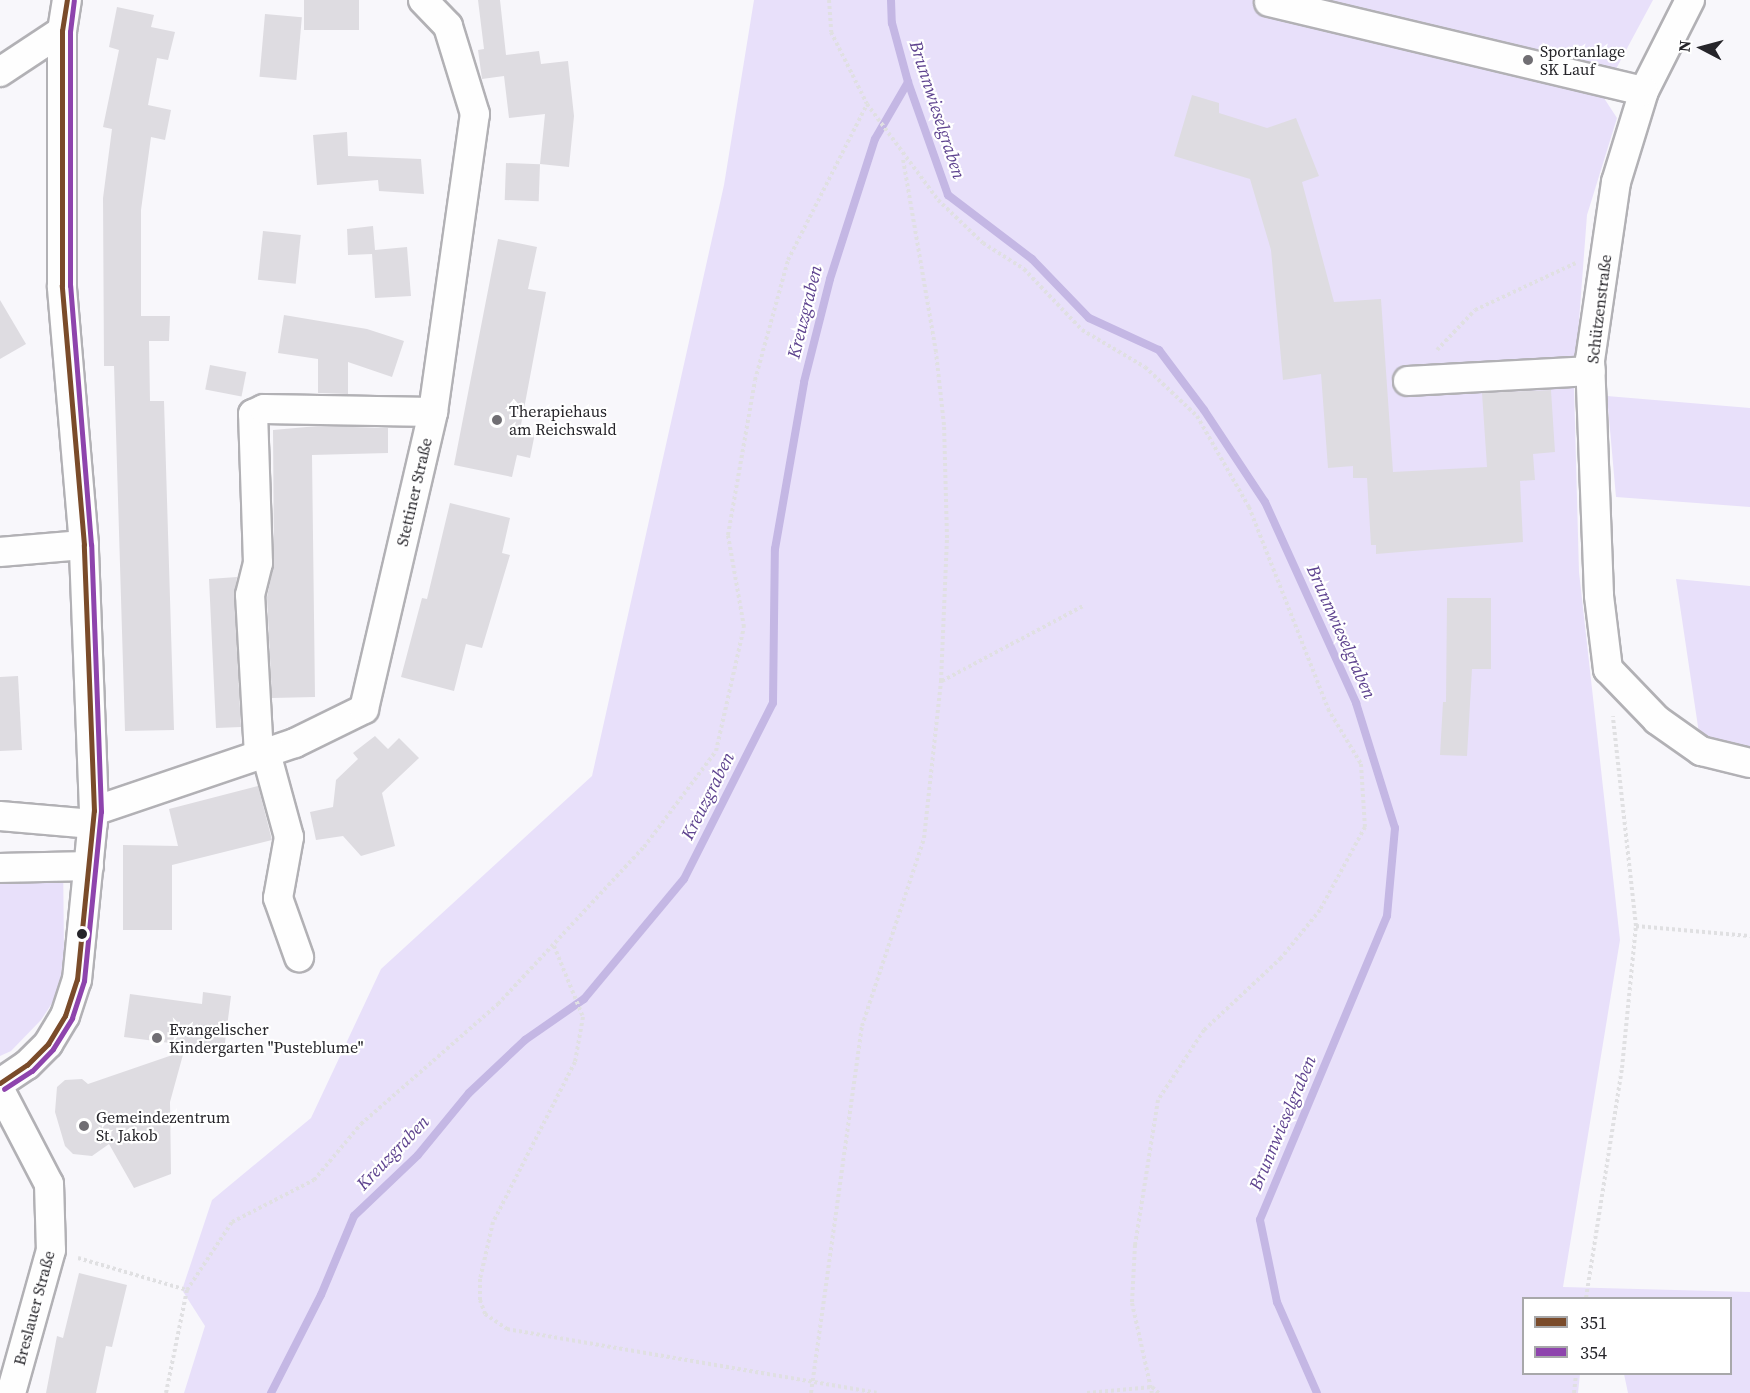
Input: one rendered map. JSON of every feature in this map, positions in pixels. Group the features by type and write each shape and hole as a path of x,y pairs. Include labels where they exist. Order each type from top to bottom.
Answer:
{"street":[{"path":"0,1083 34,1058 65,1016 77,980 94,818 84,545 62,286 62,30 67,0"},
{"name":"Stettiner Straße","path":"94,818 262,754 364,709 433,412 475,114 448,26 423,0"},
{"name":"Schützenstraße","path":"1608,669 1599,596 1591,371 1616,182 1644,92 1690,0"},
{"path":"1269,2 1644,92"},
{"path":"0,72 62,30"},
{"path":"1408,381 1591,371"},
{"path":"299,957 278,898 289,837 262,754 250,595 258,563 253,414 264,410 433,412"},
{"path":"0,552 84,545"},
{"path":"1608,669 1657,720 1701,751 1750,763"},
{"path":"0,816 94,818"},
{"path":"0,868 89,866"},
{"name":"Breslauer Straße","path":"0,1090 49,1184 51,1250 11,1393"}],"path":[{"path":"829,0 831,32 867,104 903,156 938,200 983,243 1024,269 1082,330 1145,367 1197,416 1249,507 1328,710 1361,764 1365,827 1320,910 1281,958 1204,1030 1158,1100 1135,1245 1132,1303 1139,1350 1152,1393"},
{"path":"166,1393 187,1290 232,1222 314,1180 361,1124 498,1004 644,847 716,751 744,627 728,535 755,380 788,260 867,104"},
{"path":"811,1393 862,1026 924,838 941,681 947,538 944,425 936,351 903,156"},
{"path":"1408,381 1475,310 1606,249"},
{"path":"941,681 1083,606"},
{"path":"1586,1297 1623,1068 1636,926 1608,669"},
{"path":"1636,926 1750,936"},
{"path":"554,946 583,1017 575,1062 493,1222 480,1280 480,1300 485,1314 507,1329 876,1393"},
{"path":"51,1250 187,1290"},
{"path":"1574,1393 1576,1375"},
{"path":"1087,1393 1152,1387 1159,1393"}],"shaded area":[{"path":"754,0 1653,0 1602,95 1617,118 1587,215 1574,387 1579,572 1620,940 1563,1287 1750,1292 1750,1393 1628,1393 1624,1375 1732,1375 1732,1297 1522,1297 1522,1375 1580,1375 1578,1393 184,1393 205,1326 182,1290 212,1200 311,1118 381,969 592,776 724,185"},
{"path":"1607,396 1750,408 1750,507 1616,497"},
{"path":"1676,579 1750,586 1750,756 1700,740"},
{"path":"0,853 63,854 64,956 58,994 41,1020 11,1051 0,1056"}],"building":[{"path":"304,0 359,0 359,30 304,30"},
{"path":"478,0 500,0 506,55 539,51 541,64 568,61 574,116 569,167 540,164 545,114 509,118 504,76 482,79 478,50 484,49"},
{"path":"117,7 154,15 151,27 175,32 168,60 157,58 148,105 171,110 165,140 151,137 141,210 141,316 170,316 169,341 149,341 150,401 164,401 174,730 125,731 114,366 104,366 103,198 112,129 103,127 119,50 109,47"},
{"path":"265,14 302,17 296,80 260,77"},
{"path":"1192,95 1219,103 1219,113 1267,128 1296,118 1319,176 1302,182 1334,302 1381,299 1393,472 1487,467 1482,393 1551,390 1555,452 1533,454 1535,480 1520,481 1523,542 1376,554 1376,545 1371,545 1367,478 1353,478 1353,466 1328,468 1321,374 1283,380 1271,250 1250,179 1174,156"},
{"path":"347,132 348,156 421,159 424,194 379,191 378,180 317,185 313,135"},
{"path":"506,163 540,164 539,201 505,200"},
{"path":"373,226 375,250 407,247 411,296 375,298 372,254 348,255 347,229"},
{"path":"263,231 301,235 296,284 258,280"},
{"path":"498,239 537,247 528,289 546,292 520,430 535,433 530,458 517,455 512,477 454,465"},
{"path":"0,300 26,344 0,359"},
{"path":"284,315 367,329 404,341 392,377 348,362 348,394 318,393 318,359 278,353"},
{"path":"210,365 246,372 242,397 205,390"},
{"path":"318,426 388,428 388,453 312,455 315,697 272,698 267,597 274,563 273,430"},
{"path":"450,503 510,518 502,553 510,555 482,648 466,644 454,691 401,677 422,598 427,599"},
{"path":"237,577 234,596 241,727 216,728 209,579"},
{"path":"1447,598 1491,598 1491,669 1472,669 1467,756 1440,755 1443,702 1446,702"},
{"path":"18,676 22,750 0,751 0,677"},
{"path":"375,736 388,749 399,738 419,758 382,793 395,846 361,856 343,836 316,840 310,812 333,807 336,780 358,759 353,753"},
{"path":"258,786 272,840 172,865 172,930 123,930 123,845 178,846 169,809"},
{"path":"203,992 231,996 224,1050 124,1037 130,994 202,1004"},
{"path":"184,1051 170,1102 171,1174 134,1188 109,1144 92,1156 73,1154 65,1146 55,1112 57,1087 65,1080 82,1079 88,1084"},
{"path":"79,1273 127,1285 112,1347 106,1346 96,1393 46,1393 57,1336 63,1338"}],"waterway":[{"name":"Brunnwieselgraben","path":"891,0 892,23 908,82 948,195 1032,259 1089,318 1159,350 1204,410 1265,502 1356,703 1395,828 1387,916 1260,1220 1277,1302 1317,1393"},
{"name":"Kreuzgraben","path":"271,1393 321,1295 354,1216 418,1155 469,1093 525,1040 584,999 684,879 773,703 775,549 804,382 830,279 875,139 908,82"}],"transit line":[{"name":"351","path":"0,1083 27,1065 48,1044 65,1016 77,980 94,811 84,545 62,286 62,31 67,0"},
{"name":"354","path":"4,1089 32,1071 53,1049 72,1018 84,981 101,812 91,545 70,286 70,32 74,1"}],"place":[{"name":"Sportanlage SK Lauf","path":"1528,60"},
{"name":"Therapiehaus am Reichswald","path":"497,420"},
{"name":"Evangelischer Kindergarten \"Pusteblume\"","path":"157,1038"},
{"name":"Gemeindezentrum St. Jakob","path":"84,1126"}]}
